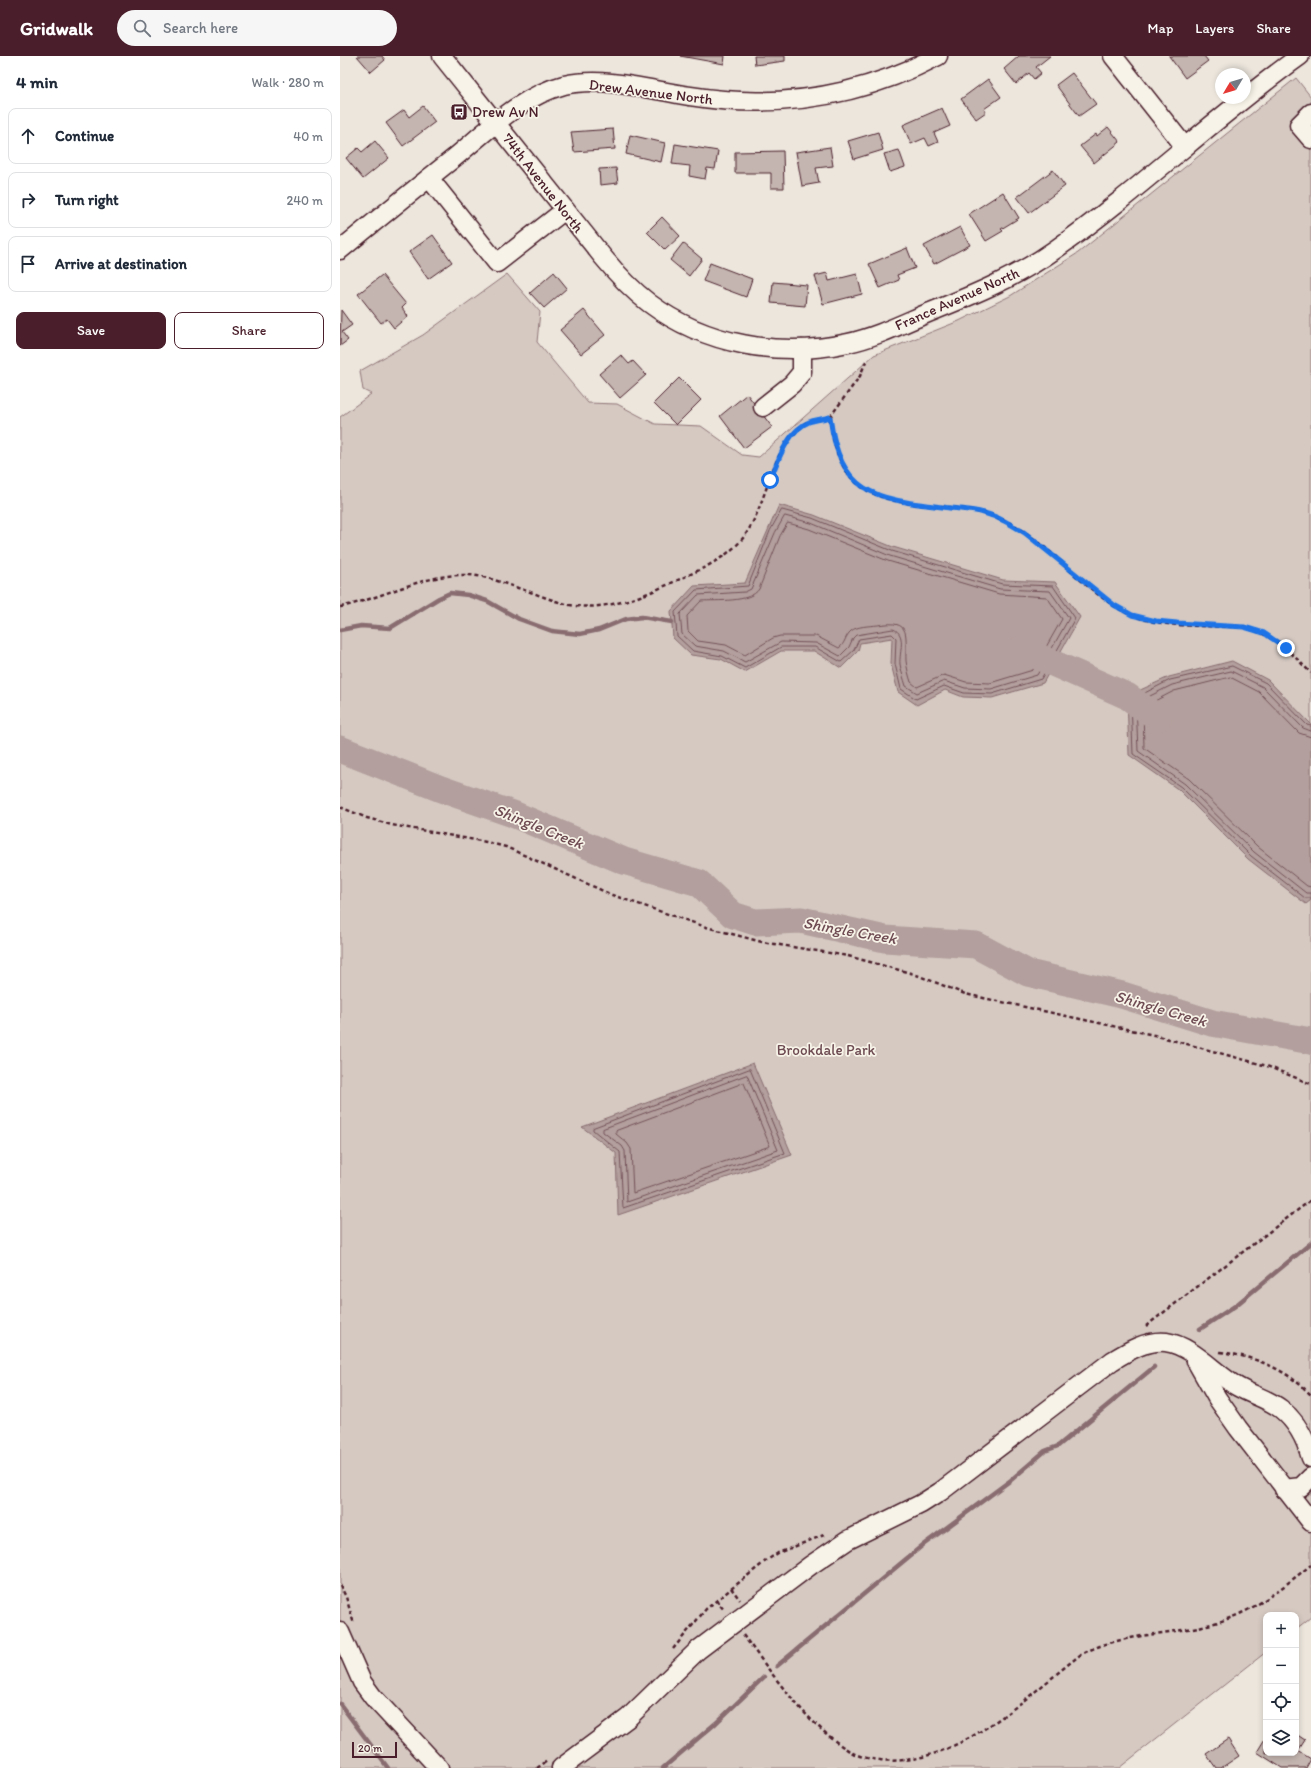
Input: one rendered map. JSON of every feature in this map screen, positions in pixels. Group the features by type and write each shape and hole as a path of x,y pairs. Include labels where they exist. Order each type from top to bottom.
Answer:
{"street":[{"name":"74th Avenue North","path":"442,56 622,279 650,303"},
{"name":"Drew Avenue North","path":"340,250 496,123 525,102 564,85 590,82 617,84 736,102 783,102 828,96 873,84 916,68 938,56"},
{"path":"1113,56 1185,147"},
{"path":"1301,56 1311,68"},
{"name":"France Avenue North","path":"650,303 693,328 724,339 755,346 802,349 833,346 868,338 959,301 1013,276 1075,235 1301,56"},
{"path":"1311,113 1299,125 1311,139"},
{"path":"429,178 497,263 565,210"},
{"path":"763,407 792,384 802,372 802,349"},
{"path":"555,1763 628,1718 698,1650 811,1565 848,1540 921,1504 940,1492 1126,1352 1156,1342 1174,1344 1193,1355 1224,1378 1249,1393 1281,1409 1291,1420 1306,1442 1311,1458"},
{"path":"1193,1355 1231,1418 1284,1489 1311,1522"},
{"path":"1231,1418 1231,1407 1234,1400 1241,1395 1249,1393"},
{"path":"1284,1489 1301,1487 1311,1477"},
{"path":"348,1630 362,1682 372,1697 439,1768"}],"path":[{"path":"340,607 378,597 434,578 457,575 489,579 558,602 582,607 600,606 616,603 655,590 709,565 736,546 752,524 781,455 792,438 808,422 830,417 860,376 866,361"},
{"path":"830,417 835,444 842,463 848,474 862,487 898,501 974,511 995,516 1025,533 1114,605 1132,615 1156,621 1244,627 1255,630 1277,640 1311,672"},
{"path":"340,806 367,818 392,825 506,847 605,892 713,929 762,942 848,956 914,974 965,994 1161,1037 1267,1066 1311,1084"},
{"path":"1144,1327 1150,1324 1311,1200"},
{"path":"1150,1324 1156,1326"},
{"path":"1215,1352 1236,1354 1271,1365 1288,1376 1311,1396"},
{"path":"671,1652 716,1600 767,1560 778,1553 827,1534"},
{"path":"739,1630 802,1709 837,1743 853,1753 868,1758 902,1761 933,1755 975,1734 1013,1709 1075,1659 1090,1649 1118,1641 1169,1633 1227,1620 1247,1611 1311,1565"},
{"path":"340,1585 346,1597 348,1630"},
{"path":"716,1600 724,1611"},
{"path":"537,1768 555,1763"}],"green space":[{"name":"Brookdale Park","path":"1296,78 1311,97 1311,1617 1299,1627 1299,1612 1263,1612 1263,1654 1119,1768 340,1768 340,417 371,394 363,390 360,371 423,335 507,274 540,312 537,342 588,403 617,404 655,424 701,426 742,455 759,457 874,355 959,321 1010,296 1078,253"}],"water":[{"path":"779,505 814,515 893,547 1003,580 1055,582 1080,617 1043,683 992,698 963,697 945,690 917,705 898,692 891,664 892,638 860,643 858,651 841,668 814,651 781,651 745,672 721,659 691,655 673,638 671,611 694,586 745,583"},
{"path":"1232,661 1268,680 1311,724 1311,900 1306,904 1248,859 1179,790 1129,755 1127,696 1169,677"},
{"path":"753,1063 792,1155 618,1215 616,1153 582,1127"}],"building":[{"path":"357,56 382,56 385,60 371,72"},
{"path":"680,56 725,56 724,64"},
{"path":"754,56 785,56 785,61 755,65"},
{"path":"1019,56 1050,56 1036,67 1041,73 1034,79 1029,73 1016,84 1004,69"},
{"path":"1169,56 1204,56 1208,61 1185,78"},
{"path":"1072,73 1096,104 1079,116 1056,85"},
{"path":"988,79 1001,97 984,109 986,112 976,119 961,99"},
{"path":"423,106 435,122 403,146 386,123 404,110 409,117"},
{"path":"942,108 950,126 934,133 938,142 929,146 925,138 911,144 903,125"},
{"path":"1108,127 1120,142 1094,163 1080,146 1096,134 1097,136"},
{"path":"613,129 615,149 574,152 571,132"},
{"path":"878,132 883,150 854,159 848,141"},
{"path":"630,135 665,143 661,162 626,154"},
{"path":"375,141 389,158 363,179 346,158 358,148 362,152"},
{"path":"675,144 718,151 715,169 707,168 705,179 689,176 690,166 672,164"},
{"path":"830,147 833,166 816,168 819,183 802,186 796,152"},
{"path":"899,150 905,167 890,172 884,154"},
{"path":"783,151 784,188 771,188 771,173 735,173 735,152"},
{"path":"616,168 618,183 600,185 599,169"},
{"path":"1053,170 1065,186 1029,213 1017,197"},
{"path":"1003,192 1019,218 1001,229 1003,231 986,241 969,214"},
{"path":"662,217 680,236 665,250 647,232"},
{"path":"960,227 970,245 934,264 924,246"},
{"path":"433,235 452,262 428,279 409,252"},
{"path":"683,243 702,259 689,276 670,260"},
{"path":"907,248 915,268 897,275 899,280 880,288 869,264"},
{"path":"710,263 752,279 746,297 703,281"},
{"path":"554,272 567,288 544,308 530,293"},
{"path":"827,273 829,281 857,274 862,294 823,304 815,276"},
{"path":"382,275 406,304 402,308 408,316 394,328 387,319 381,323 358,294"},
{"path":"773,282 807,285 805,306 771,303"},
{"path":"341,310 352,325 342,332 348,340 340,346"},
{"path":"584,310 605,335 581,354 560,330"},
{"path":"621,355 629,364 633,361 646,375 620,398 599,374"},
{"path":"679,378 701,400 676,425 654,403"},
{"path":"747,394 772,427 744,448 720,416"},
{"path":"1299,1736 1305,1740 1299,1749"},
{"path":"1228,1739 1239,1756 1221,1768 1216,1768 1206,1754"},
{"path":"1263,1742 1263,1756 1257,1752"},
{"path":"1299,1752 1311,1759 1306,1768 1282,1768 1263,1756 1299,1756"}],"waterway":[{"path":"340,630 361,626 390,628 439,598 450,593 468,595 487,601 519,619 552,631 580,634 599,630 626,619 642,617 672,622"},
{"path":"1021,649 1127,696 1158,718"},
{"name":"Shingle Creek","path":"340,749 441,789 513,814 624,861 699,883 733,915 755,922 801,920 885,939 976,945 1028,973 1122,995 1212,1023 1311,1041"},
{"path":"1200,1329 1235,1306 1311,1243"},
{"path":"777,1666 923,1545 1011,1480 1045,1451 1058,1446 1154,1367"},
{"path":"663,1768 716,1723 764,1677"},
{"path":"340,1704 388,1768"}],"place":[{"name":"Drew Av N","path":"459,112"}],"route":[{"path":"770,480 785,448 799,429 808,422 830,417 836,449 842,463 848,474 862,487 898,501 985,513 1010,523 1025,533 1114,605 1132,615 1156,621 1244,627 1264,633 1277,640 1286,648"}]}
